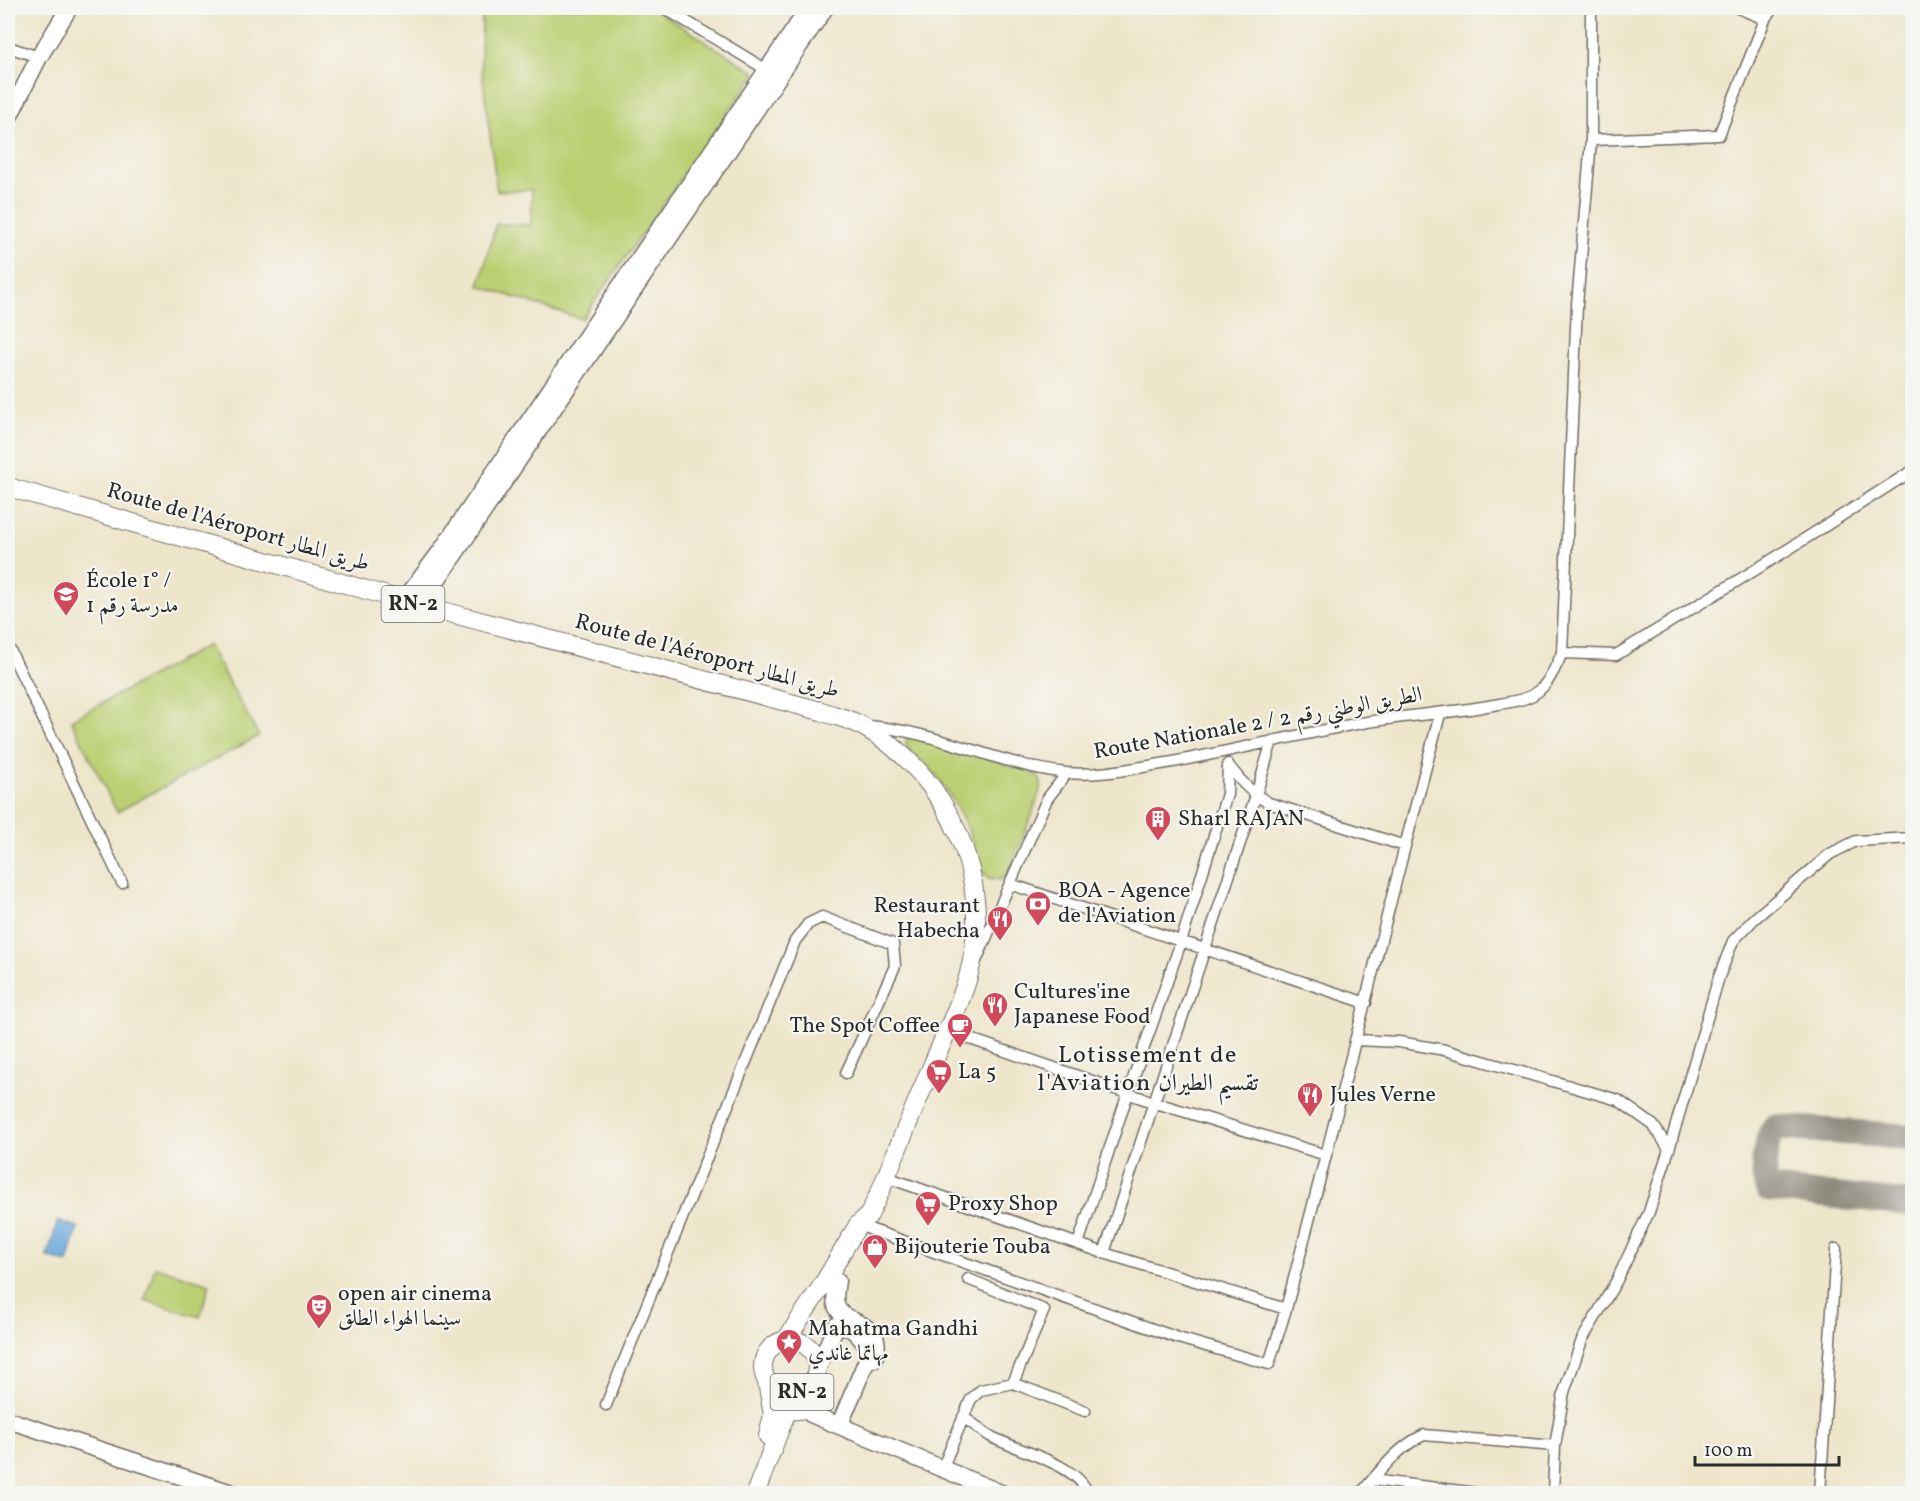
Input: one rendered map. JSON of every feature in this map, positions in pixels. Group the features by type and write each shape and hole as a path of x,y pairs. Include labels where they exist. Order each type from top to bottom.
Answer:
{"main road":[{"path":"8,119 39,57 69,8"},
{"path":"605,321 766,70 809,8"},
{"path":"412,603 441,551 825,8"},
{"name":"Route de l'Aéroport طريق المطار","path":"8,487 412,603 821,711 863,726 898,751 919,771 951,817 971,869 976,924 969,976 865,1223 837,1281 810,1323 809,1347"},
{"name":"Route de l'Aéroport طريق المطار","path":"786,1340 865,1223"},
{"path":"837,1281 836,1305 839,1310 864,1324 876,1341 876,1355 846,1423 850,1431"},
{"path":"818,1367 836,1326 845,1325 851,1328 870,1349 842,1419 843,1425 850,1431"},
{"name":"RN-2","path":"786,1340 794,1340 809,1347 817,1360 818,1367 815,1379 796,1398 757,1488 773,1415 763,1372 764,1358 773,1346 786,1340"},
{"name":"RN-2","path":"767,1382 778,1392 796,1398"},
{"path":"796,1398 811,1414 823,1421 1003,1494"},
{"path":"8,1420 235,1494"}],"street":[{"path":"664,8 766,70"},
{"path":"1591,8 1591,140 1577,305 1562,653 1616,655 1912,471"},
{"path":"1738,8 1756,16 1769,12"},
{"path":"1591,140 1719,135 1769,12"},
{"path":"8,47 39,57"},
{"path":"8,646 122,883"},
{"name":"Route Nationale 2 / الطريق الوطني رقم 2","path":"863,726 891,728 927,736 1016,763 1067,773 1105,773 1223,753 1359,723 1440,714 1529,697 1540,689 1552,675 1562,653"},
{"path":"865,1223 1178,1338 1269,1364 1286,1309 1440,714"},
{"path":"1104,1253 1272,741"},
{"path":"1223,753 1229,766 1242,782 1269,803 1405,846"},
{"path":"1078,1245 1181,942 1227,794 1229,766"},
{"path":"969,976 993,927 1047,800 1067,773"},
{"path":"1553,1494 1555,1446 1563,1394 1582,1340 1617,1280 1649,1212 1670,1149 1719,977 1733,941 1830,854 1856,841 1912,838"},
{"path":"1010,884 1366,1003"},
{"path":"606,1404 795,941 808,924 822,917 893,944 895,966 846,1073"},
{"path":"947,1031 1128,1094 1326,1155"},
{"path":"1355,1040 1399,1042 1445,1050 1618,1100 1653,1125 1670,1149"},
{"path":"886,1177 1078,1245 1286,1309"},
{"path":"1820,1494 1836,1249"},
{"path":"968,1279 1044,1310 1013,1383"},
{"path":"942,1469 971,1399 981,1390 1013,1383 1085,1411"},
{"path":"963,1417 991,1436 1074,1475 1086,1486 1088,1494"},
{"path":"1360,1494 1400,1450 1411,1441 1424,1435 1555,1446"},
{"path":"1372,1480 1485,1494"}],"green space":[{"path":"482,8 653,8 756,73 582,319 479,286 496,224 531,225 532,190 497,191 481,63"},
{"path":"208,645 259,736 117,812 71,720"},
{"path":"910,736 931,739 1036,774 1040,779 1038,799 1028,825 1009,871 1000,880 989,878 984,873 968,829 951,797 934,772 906,747 906,740"},
{"path":"155,1267 210,1284 200,1317 145,1300"}],"water":[{"path":"58,1221 78,1227 68,1263 47,1257"}],"taxiway":[{"path":"1912,1137 1775,1127 1768,1141 1764,1166 1768,1189 1912,1204"}],"place":[{"name":"École 1° / مدرسة رقم 1","path":"66,617"},
{"name":"Sharl RAJAN","path":"1158,842"},
{"name":"BOA - Agence de l'Aviation","path":"1038,927"},
{"name":"Restaurant Habecha","path":"1000,942"},
{"name":"Cultures'ine Japanese Food","path":"995,1028"},
{"name":"The Spot Coffee","path":"960,1049"},
{"name":"La 5","path":"939,1095"},
{"name":"Jules Verne","path":"1310,1118"},
{"name":"Proxy Shop","path":"928,1227"},
{"name":"Bijouterie Touba","path":"875,1270"},
{"name":"open air cinema سينما الهواء الطلق","path":"319,1330"},
{"name":"Mahatma Gandhi مهاتما غاندي","path":"789,1365"}],"district":[{"name":"Lotissement de l'Aviation تقسيم الطيران","path":"1148,1070"}]}
